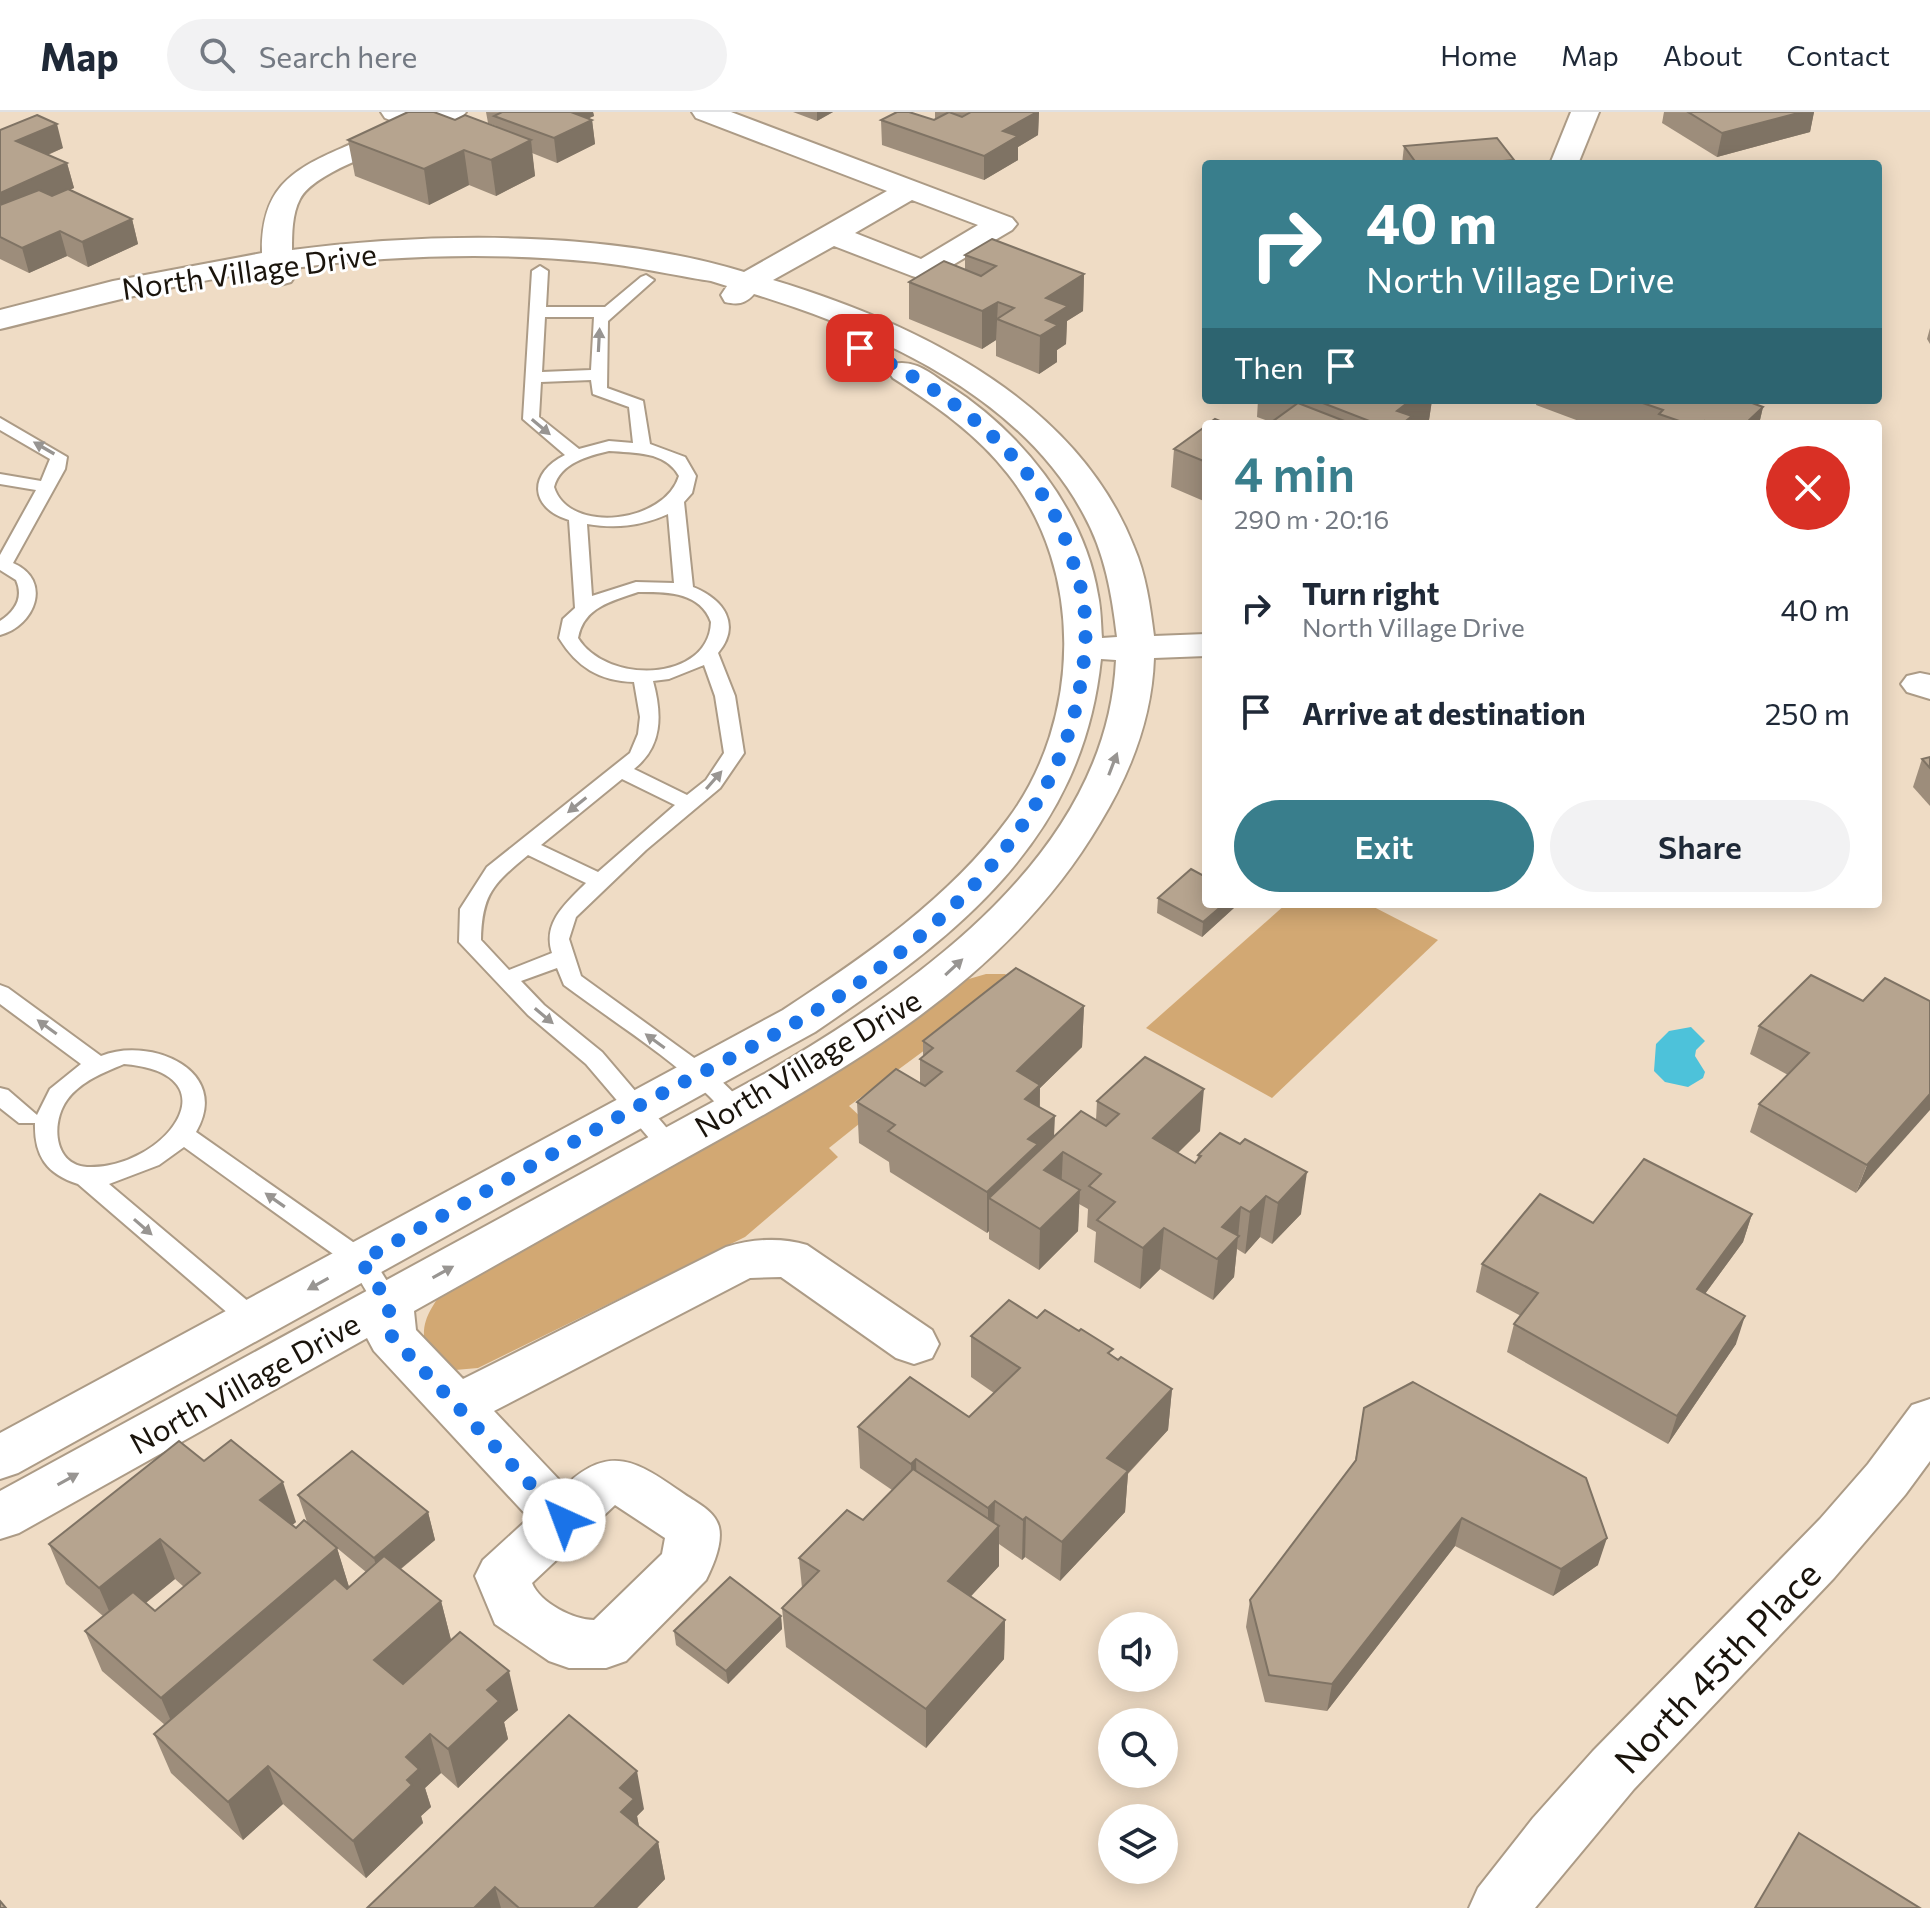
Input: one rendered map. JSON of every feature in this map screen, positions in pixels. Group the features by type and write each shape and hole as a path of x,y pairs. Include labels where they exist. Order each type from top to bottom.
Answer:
{"street":[{"path":"395,112 424,124"},
{"path":"278,268 280,217 289,192 307,175 452,112"},
{"path":"706,112 1002,224 923,270 831,234"},
{"path":"1566,160 1585,112"},
{"path":"740,291 911,189"},
{"name":"North Village Drive","path":"0,320 123,287 409,248 544,250 678,266 740,291 882,359 944,396 1009,453 1052,509 1068,549 1081,585 1085,650 1069,739 1052,778 1023,828 993,865 914,940 799,1021 634,1108 374,1281 0,1517"},
{"name":"North Village Drive","path":"0,345 163,297 278,268 436,267 540,271 740,291 829,308 879,329 975,380 1018,413 1087,486 1109,527 1130,597 1134,648 1132,693 1123,739 1106,781 1075,833 1039,882 989,935 910,1003 856,1038 669,1146 374,1281 253,1320 0,1458"},
{"path":"1085,650 1202,645"},
{"path":"457,1406 743,1260 790,1258 914,1344"},
{"path":"374,1281 392,1337 564,1520"},
{"name":"North 45th Place","path":"1499,1908 1531,1865 1679,1701 1921,1453"}],"lane":[{"path":"540,271 531,419 576,455"},
{"path":"642,447 637,404 599,391 598,375 600,320 646,280"},
{"path":"537,312 608,312"},
{"path":"533,377 598,375"},
{"path":"0,423 59,457 2,564 20,572 29,584 30,598 22,612 0,629"},
{"path":"609,446 642,447 672,456 684,466 689,478 687,491 676,503 638,520 614,523 578,518 554,506 546,495 547,482 553,469 576,455 609,446"},
{"path":"0,479 45,487"},
{"path":"676,503 684,590"},
{"path":"578,518 584,608"},
{"path":"636,587 684,590 704,599 717,611 722,625 719,640 709,653 691,665 668,673 642,676 606,671 578,657 569,644 568,629 584,608 612,593 636,587"},
{"path":"709,653 725,696 734,753 713,784 567,914 558,939 572,980 700,1074 736,1109"},
{"path":"642,676 653,718 648,738 638,756 494,872 471,909 470,942 536,1010 594,1058 669,1146"},
{"path":"620,770 689,804"},
{"path":"526,846 601,882"},
{"path":"506,979 564,957"},
{"path":"0,993 93,1061"},
{"path":"122,1056 148,1058 171,1065 186,1079 194,1095 192,1115 182,1134 164,1152 140,1166 112,1174 84,1176 59,1172 39,1161 27,1146 24,1127 30,1107 45,1088 67,1072 93,1061 122,1056"},
{"path":"0,1096 27,1117"},
{"path":"182,1134 374,1281"},
{"path":"84,1176 253,1320"}],"shaded area":[{"path":"1281,908 1376,908 1438,940 1272,1098 1146,1028"},
{"path":"986,974 1005,974 1017,982 849,1106 864,1120 829,1148 838,1157 745,1237 478,1368 455,1370 429,1358 424,1336 427,1318 449,1282 955,983"}],"water":[{"path":"1691,1027 1705,1041 1696,1050 1695,1056 1705,1072 1703,1078 1688,1087 1665,1082 1654,1071 1656,1044 1669,1031"}],"building":[{"path":"408,112 434,112 455,120 465,115 531,140 491,160 464,150 424,169 348,140"},
{"path":"502,112 571,112 592,120 554,138 494,116"},
{"path":"897,112 909,112 934,120 949,112 962,117 971,112 1037,112 1003,131 1018,136 984,156 881,120"},
{"path":"1688,112 1802,112 1722,133"},
{"path":"37,115 57,124 16,141 67,163 0,193 0,130"},
{"path":"1497,138 1514,160 1414,160 1404,146"},
{"path":"68,189 132,219 82,242 60,231 22,248 0,237 0,205 39,190 52,196"},
{"path":"992,239 1084,274 1046,298 1068,306 1046,320 1058,325 1040,336 997,319 1014,308 998,302 982,311 909,282 944,261 981,276 996,266 965,255"},
{"path":"1301,404 1342,420 1275,420"},
{"path":"1325,404 1406,404 1397,411 1412,416 1407,420 1367,420"},
{"path":"1646,404 1755,404 1763,407 1749,420 1676,420 1659,414 1663,410"},
{"path":"1202,429 1202,460 1174,449"},
{"path":"1930,757 1930,768 1922,759"},
{"path":"1191,869 1202,875 1202,908 1219,908 1203,922 1158,898"},
{"path":"1016,968 1084,1006 1017,1071 1040,1085 1025,1099 1055,1116 1028,1139 1038,1144 987,1192 888,1131 895,1125 857,1102 896,1069 925,1086 942,1072 920,1059 933,1048 923,1041"},
{"path":"1811,975 1863,1001 1885,978 1930,1001 1930,1094 1867,1165 1759,1104 1809,1053 1759,1026"},
{"path":"1145,1057 1204,1089 1153,1138 1195,1163 1201,1156 1198,1155 1220,1133 1240,1144 1245,1139 1307,1172 1278,1203 1266,1196 1250,1212 1241,1207 1222,1227 1239,1236 1217,1259 1164,1228 1143,1248 1097,1220 1115,1202 1089,1186 1101,1174 1063,1152 1044,1170 1080,1190 1040,1229 989,1198 1081,1111 1106,1126 1119,1114 1097,1101"},
{"path":"1644,1159 1752,1214 1697,1289 1745,1316 1677,1416 1514,1324 1538,1293 1482,1264 1540,1194 1593,1223"},
{"path":"1009,1300 1037,1318 1045,1310 1079,1331 1081,1329 1113,1349 1108,1353 1118,1360 1121,1357 1172,1389 1107,1458 1128,1471 1062,1542 1026,1517 1023,1520 995,1501 988,1508 916,1459 911,1464 858,1427 910,1377 969,1417 1020,1368 971,1336"},
{"path":"1413,1382 1586,1478 1607,1538 1561,1569 1462,1518 1332,1684 1269,1675 1250,1600 1356,1460 1364,1408"},
{"path":"231,1440 283,1482 260,1500 296,1528 304,1520 337,1548 161,1698 85,1631 133,1592 155,1611 200,1573 160,1539 99,1588 49,1544 179,1441 204,1461"},
{"path":"352,1451 428,1512 374,1558 298,1495"},
{"path":"913,1469 999,1526 948,1581 1005,1620 926,1709 782,1608 819,1571 799,1558 847,1510 863,1520"},
{"path":"384,1556 441,1601 374,1660 403,1684 460,1632 509,1671 487,1690 499,1701 448,1749 430,1734 406,1757 419,1769 407,1780 412,1785 353,1841 268,1766 228,1802 154,1734 335,1578 347,1589"},
{"path":"730,1577 781,1616 726,1671 674,1631"},
{"path":"569,1715 637,1771 620,1788 634,1799 621,1812 658,1842 594,1908 519,1908 495,1887 474,1908 367,1908"},
{"path":"1799,1833 1920,1908 1755,1908"}],"route":[{"path":"564,1520 392,1337 388,1302 361,1261 634,1108 799,1021 867,976 914,940 993,865 1023,828 1052,778 1069,739 1085,660 1086,621 1081,585 1052,509 1031,478 977,423 944,396 860,348"}]}
